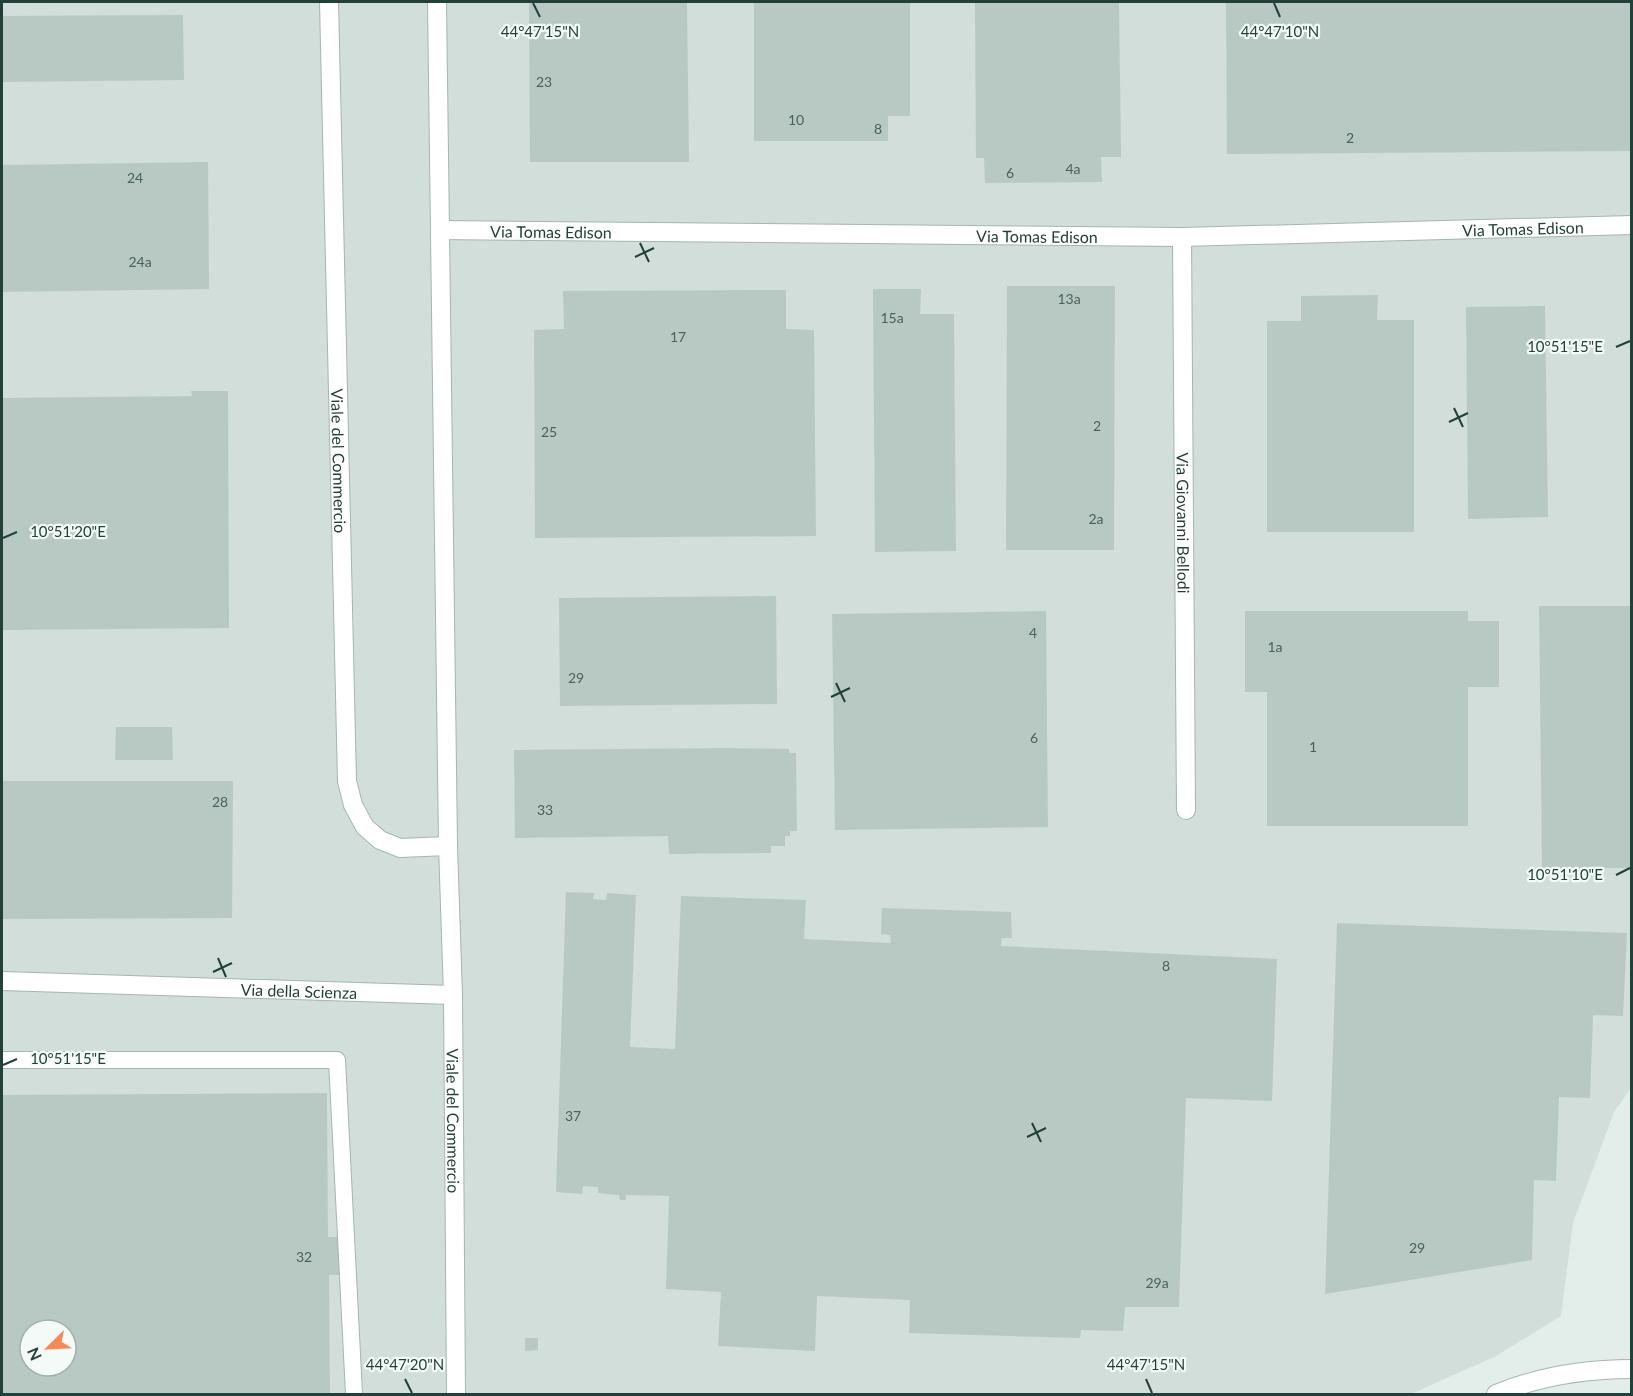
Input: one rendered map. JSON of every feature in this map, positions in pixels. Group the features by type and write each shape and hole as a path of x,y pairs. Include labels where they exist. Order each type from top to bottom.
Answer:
{"street":[{"name":"Viale del Commercio","path":"329,2 347,780 353,805 365,827 380,840 400,848 448,846"},
{"name":"Viale del Commercio","path":"437,2 448,846 453,995 456,1395"},
{"name":"Via Tomas Edison","path":"441,230 1182,237 1632,225"},
{"name":"Via Giovanni Bellodi","path":"1182,237 1186,810"},
{"name":"Via della Scienza","path":"2,981 453,995"},
{"path":"1496,1395 1535,1380 1557,1375 1609,1369 1632,1369"}],"lane":[{"path":"2,1060 337,1060 354,1395"}],"shaded area":[{"path":"2,2 1631,2 1631,1088 1614,1112 1573,1223 1561,1316 1496,1356 1411,1394 2,1394"}],"building":[{"path":"529,2 687,2 689,162 530,162"},
{"path":"754,2 910,2 910,116 888,116 888,141 754,141"},
{"path":"975,2 1119,2 1121,157 1101,157 1102,182 985,183 984,158 976,158"},
{"path":"1226,2 1632,2 1632,151 1227,154"},
{"path":"183,15 184,80 2,82 2,16"},
{"path":"208,162 209,289 2,292 2,165"},
{"path":"1007,286 1115,286 1114,550 1006,550"},
{"path":"873,289 921,289 920,314 954,314 956,551 875,552"},
{"path":"786,290 786,329 814,330 816,536 535,538 534,330 564,329 563,291"},
{"path":"1378,295 1377,320 1414,320 1414,532 1267,532 1267,321 1301,321 1301,296"},
{"path":"1545,306 1548,517 1468,519 1466,307"},
{"path":"191,391 228,391 229,628 2,630 2,398 192,396"},
{"path":"776,596 777,704 560,706 559,598"},
{"path":"1539,606 1632,606 1632,868 1542,868"},
{"path":"1046,611 1048,827 835,830 832,614"},
{"path":"1245,611 1468,611 1468,621 1499,621 1499,687 1468,687 1468,826 1267,826 1267,692 1245,692"},
{"path":"116,727 172,727 173,760 115,760"},
{"path":"789,749 789,753 796,753 797,831 790,831 790,836 785,836 785,846 771,846 771,853 669,854 668,836 515,838 514,750"},
{"path":"2,781 233,781 232,918 2,919"},
{"path":"566,892 594,893 593,899 606,900 607,893 636,895 630,1047 675,1049 681,896 806,900 804,939 891,943 890,935 881,934 882,908 1011,912 1012,938 1002,938 1001,946 1277,959 1272,1101 1186,1098 1179,1307 1125,1307 1123,1331 1081,1330 1080,1338 909,1333 910,1300 817,1296 815,1351 718,1346 721,1292 666,1289 669,1196 626,1195 626,1200 620,1200 619,1195 598,1193 598,1187 583,1186 582,1194 556,1192"},
{"path":"1337,923 1627,933 1623,1016 1593,1015 1590,1098 1559,1097 1556,1181 1534,1180 1532,1260 1325,1294"},
{"path":"327,1093 328,1237 345,1237 345,1275 329,1275 330,1394 2,1394 2,1095"},
{"path":"525,1338 538,1338 538,1350 525,1351"}]}
